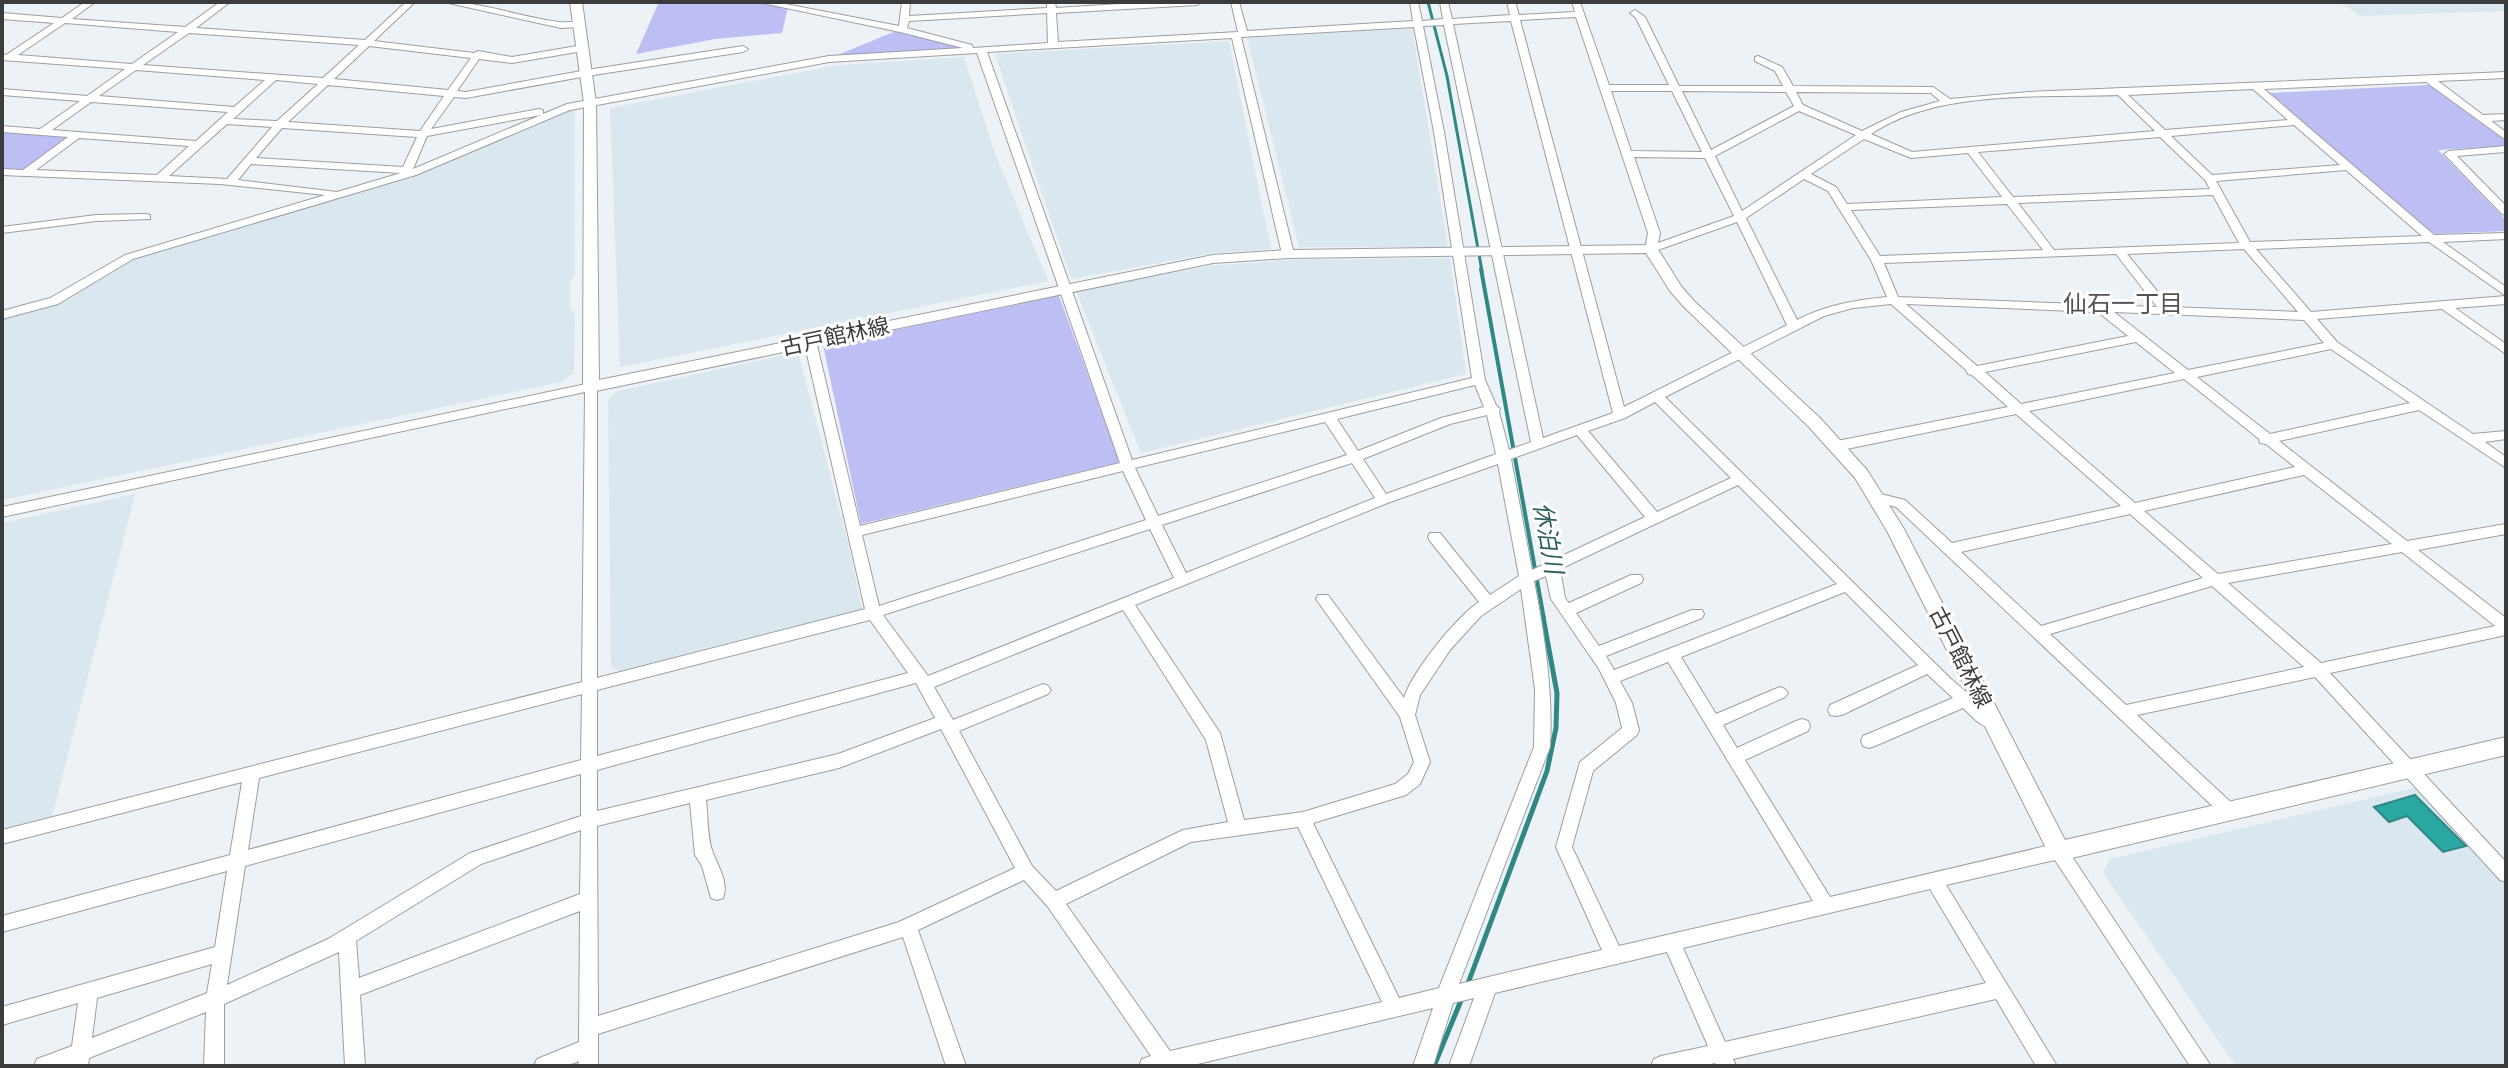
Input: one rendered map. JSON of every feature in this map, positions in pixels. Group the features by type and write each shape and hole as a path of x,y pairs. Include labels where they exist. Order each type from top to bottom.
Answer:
{"main road":[{"path":"576,2 590,103 591,387"},
{"path":"1495,252 1651,249"},
{"name":"古戸館林線","path":"1651,249 1681,295 1837,446 1877,498 2059,851"},
{"name":"古戸館林線","path":"591,387 1063,287 1213,259 1288,254 1495,252"},
{"path":"2059,851 2506,746"}],"street":[{"path":"4,58 91,2"},
{"path":"42,132 226,2"},
{"path":"230,182 280,124 411,2"},
{"path":"448,2 561,25 579,24"},
{"path":"761,2 902,24 981,50"},
{"path":"902,24 906,2"},
{"path":"902,24 1051,6 1197,2"},
{"path":"1235,2 1239,34 1288,254"},
{"path":"1414,2 1422,23 1479,380 1494,409 1505,459 1546,710 1542,747 1423,1066"},
{"path":"1444,2 1538,446"},
{"path":"1511,2 1620,415"},
{"path":"1576,2 1654,233 1651,249"},
{"path":"1630,2 1635,13 1633,17 1668,86 1674,89 1709,155 1794,326"},
{"path":"1051,6 1053,45"},
{"path":"2,315 54,301 129,257 410,172 551,112 590,103 829,59 1579,14"},
{"path":"2,16 366,43 512,60 583,48"},
{"path":"4,58 466,95 743,49"},
{"path":"981,50 1127,465 1182,580"},
{"path":"410,172 423,134 478,54"},
{"path":"1758,59 1779,69 1799,107 1911,155 2295,122"},
{"path":"1651,249 1739,218 1861,135 1897,117 1948,103 2506,75"},
{"path":"161,177 273,78"},
{"path":"2429,79 2506,137"},
{"path":"2256,87 2432,239 2506,292"},
{"path":"1606,88 1933,90 1948,103"},
{"path":"2,92 237,110"},
{"path":"2120,92 2209,178 2246,245 2333,345 2506,463"},
{"path":"1629,154 1709,155 1799,107"},
{"path":"224,121 423,134 541,111 551,112"},
{"path":"2481,118 2506,117"},
{"path":"2,129 198,144"},
{"path":"25,173 77,135"},
{"path":"2506,149 2449,154 2506,212"},
{"path":"1971,150 2051,253"},
{"path":"248,161 410,172"},
{"path":"2209,178 2349,167"},
{"path":"4,173 161,177 335,195"},
{"path":"1805,175 1830,186 1877,260 1894,300 2317,669 2506,874"},
{"path":"1844,207 2217,192"},
{"path":"2492,199 2506,198"},
{"path":"2,230 96,218 146,217"},
{"path":"1877,260 2505,237"},
{"path":"2118,250 2168,312"},
{"path":"2,924 590,764 921,680 1126,603 1383,500 1505,459 1620,415 1820,313 1852,304 1894,300 2307,316 2506,300"},
{"path":"2444,305 2506,350"},
{"path":"2102,309 2506,628"},
{"path":"1972,371 2136,338"},
{"path":"810,341 873,613 948,724 1026,871 1054,901 1162,1065 2059,851 2201,1066"},
{"path":"1837,446 2333,345"},
{"path":"855,532 1479,380"},
{"path":"2,512 591,387 588,1047"},
{"path":"1658,398 1929,666 1998,729"},
{"path":"2265,440 2422,405"},
{"path":"2,837 873,613 1356,457 1446,421 1494,409"},
{"path":"1328,416 1383,500"},
{"path":"1580,430 1653,517"},
{"path":"2472,439 2506,435"},
{"path":"1950,549 2304,470"},
{"path":"1407,715 1413,693 1445,646 1476,612 1526,579 1653,517 1740,479"},
{"path":"1877,498 1900,503 2229,811"},
{"path":"2039,632 2214,580 2506,529"},
{"path":"1435,537 1489,604"},
{"path":"1548,569 1558,599 1596,653 1624,703 1631,730 1586,767 1564,847 1614,956"},
{"path":"1566,611 1636,579"},
{"path":"1611,678 1849,585"},
{"path":"1054,901 1189,835 1303,819 1400,790 1414,779 1422,762 1407,715 1323,599"},
{"path":"1126,603 1214,738 1238,829"},
{"path":"1596,653 1697,614"},
{"path":"2123,712 2506,628"},
{"path":"1671,654 1826,906"},
{"path":"1836,710 1929,666"},
{"path":"44,1066 78,1059 347,937 476,858 590,820 839,761 1043,690"},
{"path":"1713,722 1780,693"},
{"path":"1869,741 1965,700"},
{"path":"1734,757 1802,726"},
{"path":"214,1066 215,999 252,773"},
{"path":"697,794 704,855 710,863 717,892"},
{"path":"1303,819 1394,1008"},
{"path":"544,1066 908,927 1026,871"},
{"path":"1934,881 2047,1066"},
{"path":"351,990 589,899"},
{"path":"908,927 956,1066"},
{"path":"347,937 355,1066"},
{"path":"1672,943 1723,1059"},
{"path":"2,1016 222,953"},
{"path":"1459,1066 1483,987"},
{"path":"1661,1066 1723,1059 2000,989"},
{"path":"78,1059 89,991"}],"shaded area":[{"path":"659,2 789,2 782,33 715,39 636,54"},
{"path":"2340,2 2506,2 2506,11 2360,16"},
{"path":"1412,28 1448,247 1299,247 1247,38"},
{"path":"896,31 971,50 835,56"},
{"path":"1229,41 1271,249 1214,253 1071,279 995,54"},
{"path":"964,57 995,153 1048,281 620,367 610,108 838,65"},
{"path":"2429,85 2506,141 2506,146 2438,150 2506,220 2506,231 2436,234 2430,231 2270,93"},
{"path":"575,110 575,274 570,281 570,308 575,315 574,373 561,382 2,500 2,319 58,304 138,257 414,177 563,111"},
{"path":"2,130 74,135 23,171 2,169"},
{"path":"1450,258 1466,374 1141,453 1076,291 1209,266 1288,260"},
{"path":"1059,296 1120,462 861,524 823,345"},
{"path":"798,352 862,609 619,671 611,667 608,400 618,391"},
{"path":"135,494 52,816 2,829 2,523"},
{"path":"2418,787 2506,885 2506,1066 2236,1066 2103,873 2110,859"},
{"path":"2415,795 2466,846 2443,852 2407,816 2389,822 2374,807"}],"waterway":[{"name":"休泊川","path":"1428,2 1447,76 1482,271"},
{"name":"休泊川","path":"1481,269 1544,619"},
{"name":"休泊川","path":"1467,986 1547,771 1556,728 1557,693 1543,617"},
{"name":"休泊川","path":"1434,1066 1462,998"}],"district":[{"name":"仙石一丁目","path":"2123,304"}]}
